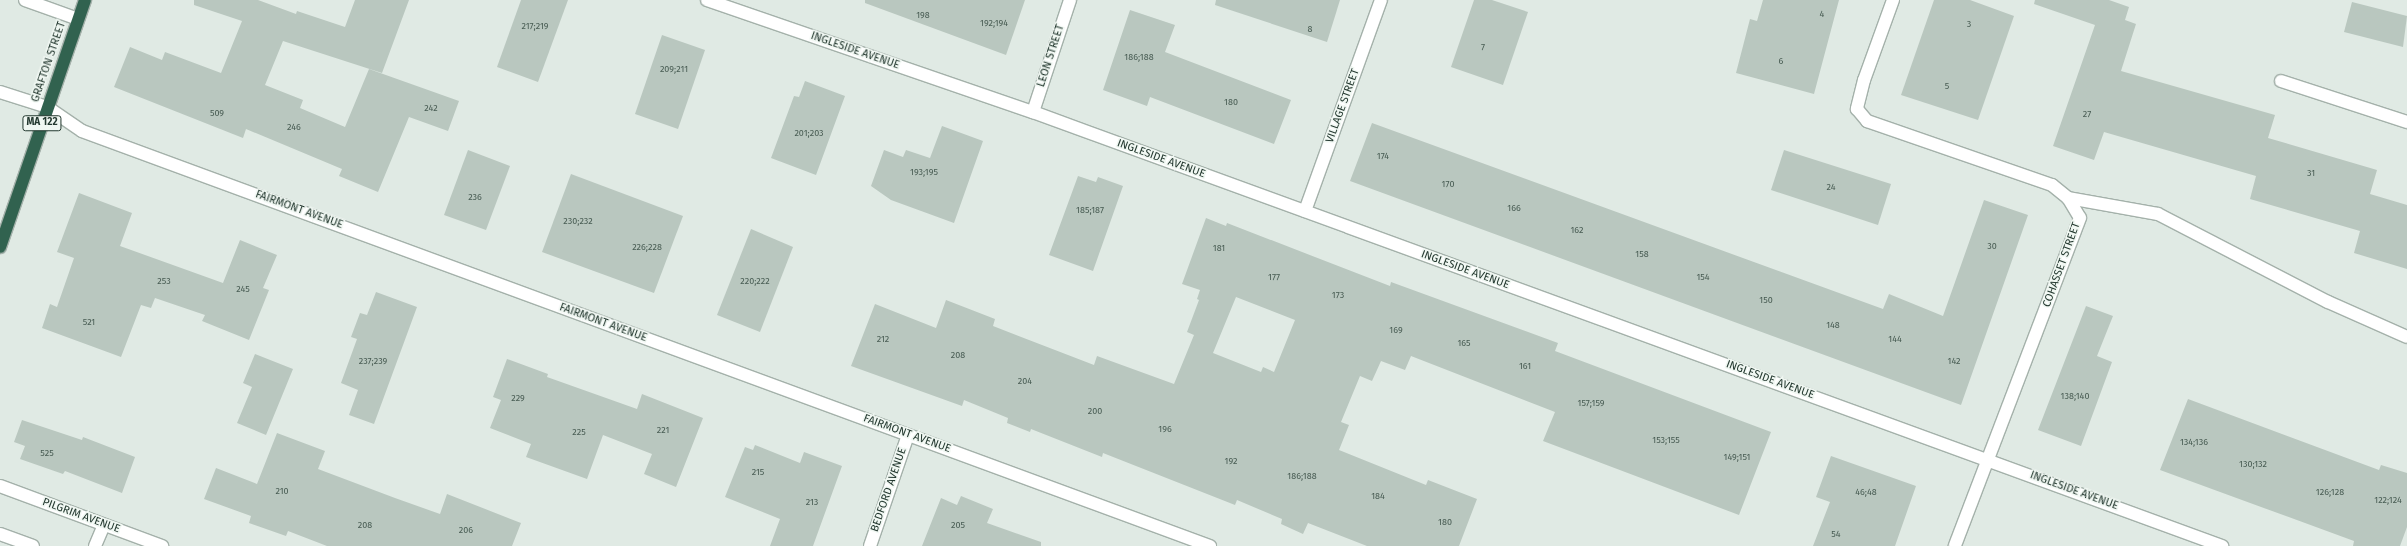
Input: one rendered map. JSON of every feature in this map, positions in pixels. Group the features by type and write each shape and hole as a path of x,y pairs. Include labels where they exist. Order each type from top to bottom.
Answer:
{"highway":[{"name":"GRAFTON STREET","path":"0,247 85,0"}],"street":[{"path":"25,0 78,19"},
{"name":"INGLESIDE AVENUE","path":"706,0 1033,112 1304,212 1988,459 2222,546"},
{"name":"LEON STREET","path":"1033,112 1070,0"},
{"name":"VILLAGE STREET","path":"1304,212 1381,0"},
{"name":"COHASSET STREET","path":"1893,0 1864,80 1858,109 1867,121 2052,185 2068,198 2080,218 1955,546"},
{"path":"2281,81 2407,122"},
{"name":"FAIRMONT AVENUE","path":"0,92 47,107 82,131 1210,546"},
{"path":"2068,198 2158,214 2328,302 2407,337"},
{"name":"BEDFORD AVENUE","path":"870,546 908,435"},
{"name":"PILGRIM AVENUE","path":"0,487 162,546"},
{"path":"95,546 104,525"},
{"path":"0,534 33,546"}],"building":[{"path":"194,0 258,0 296,14 297,11 345,27 355,0 409,0 382,73 283,41 265,85 303,100 300,108 345,127 369,69 459,101 448,131 409,117 378,192 339,176 342,169 246,129 243,138 114,87 130,47 162,60 165,52 221,73 242,21 194,5"},
{"path":"521,0 568,0 538,82 497,67"},
{"path":"865,0 1025,0 1006,55 865,3"},
{"path":"1216,0 1340,0 1327,42 1215,5"},
{"path":"1474,0 1492,0 1528,12 1503,85 1451,67"},
{"path":"1763,0 1839,0 1814,94 1736,73 1750,19 1757,21"},
{"path":"1934,0 1970,0 2014,16 1978,120 1901,95"},
{"path":"2035,0 2109,0 2129,7 2125,20 2136,24 2121,71 2275,115 2268,138 2377,170 2370,194 2407,205 2407,269 2354,253 2360,231 2250,199 2256,176 2104,132 2094,160 2053,146 2095,25 2034,4"},
{"path":"2352,2 2407,16 2403,47 2344,32"},
{"path":"1130,10 1175,25 1165,52 1291,100 1274,144 1150,97 1147,106 1103,90"},
{"path":"662,35 705,50 678,129 635,114"},
{"path":"805,81 845,96 816,175 771,158 794,96 799,97"},
{"path":"1372,123 1883,309 1889,294 1943,316 1984,200 2028,215 1961,405 1350,181"},
{"path":"942,126 983,141 954,223 891,200 871,186 884,150 903,157 906,150 930,158"},
{"path":"468,150 510,166 486,230 444,215"},
{"path":"1784,150 1891,184 1878,225 1771,190"},
{"path":"571,174 683,216 654,293 542,252"},
{"path":"1078,176 1096,182 1098,177 1123,186 1093,271 1049,255"},
{"path":"79,193 132,213 120,246 223,283 240,240 277,255 263,288 269,290 249,340 202,321 205,315 155,298 151,308 141,305 121,357 42,328 50,304 57,307 74,258 57,252"},
{"path":"1206,218 1226,226 1227,223 1390,286 1391,282 1558,343 1555,351 1771,432 1739,515 1543,441 1555,412 1411,356 1405,370 1381,361 1372,381 1360,376 1341,422 1349,425 1339,450 1426,485 1428,480 1477,499 1459,546 1367,546 1308,523 1303,534 1281,524 1282,519 1237,500 1235,505 1103,453 1102,457 1031,429 1030,432 1007,423 1008,418 964,400 962,406 851,366 875,304 936,328 946,300 995,319 993,326 1094,365 1097,356 1174,384 1194,335 1187,332 1199,300 1197,299 1200,290 1182,284","holes":["1236,297 1295,320 1274,372 1263,367 1261,372 1213,353"]},
{"path":"751,229 793,247 760,332 717,315"},
{"path":"376,292 417,307 374,424 349,415 358,390 341,383 357,339 351,337 360,313 367,315"},
{"path":"2086,306 2113,316 2097,356 2112,362 2081,446 2038,430"},
{"path":"255,354 293,369 266,435 237,423 252,387 243,383"},
{"path":"507,359 548,374 547,377 637,409 642,394 703,418 676,487 644,474 652,454 603,435 587,479 526,457 531,444 490,428 501,400 493,397"},
{"path":"2188,399 2379,470 2381,465 2407,473 2407,527 2400,546 2353,546 2354,541 2160,470"},
{"path":"22,420 82,440 83,437 135,457 122,493 65,471 63,474 20,459 25,446 14,442"},
{"path":"277,433 325,451 318,469 395,498 440,514 447,494 521,523 512,546 327,546 288,531 286,536 249,523 251,516 204,499 216,468 257,484"},
{"path":"755,445 800,463 804,452 842,466 813,546 770,546 780,519 725,497 745,447 753,450"},
{"path":"1831,456 1916,486 1895,546 1813,546 1830,502 1816,497"},
{"path":"961,496 993,509 987,523 1041,542 1041,546 922,546 941,498 957,505"}]}
